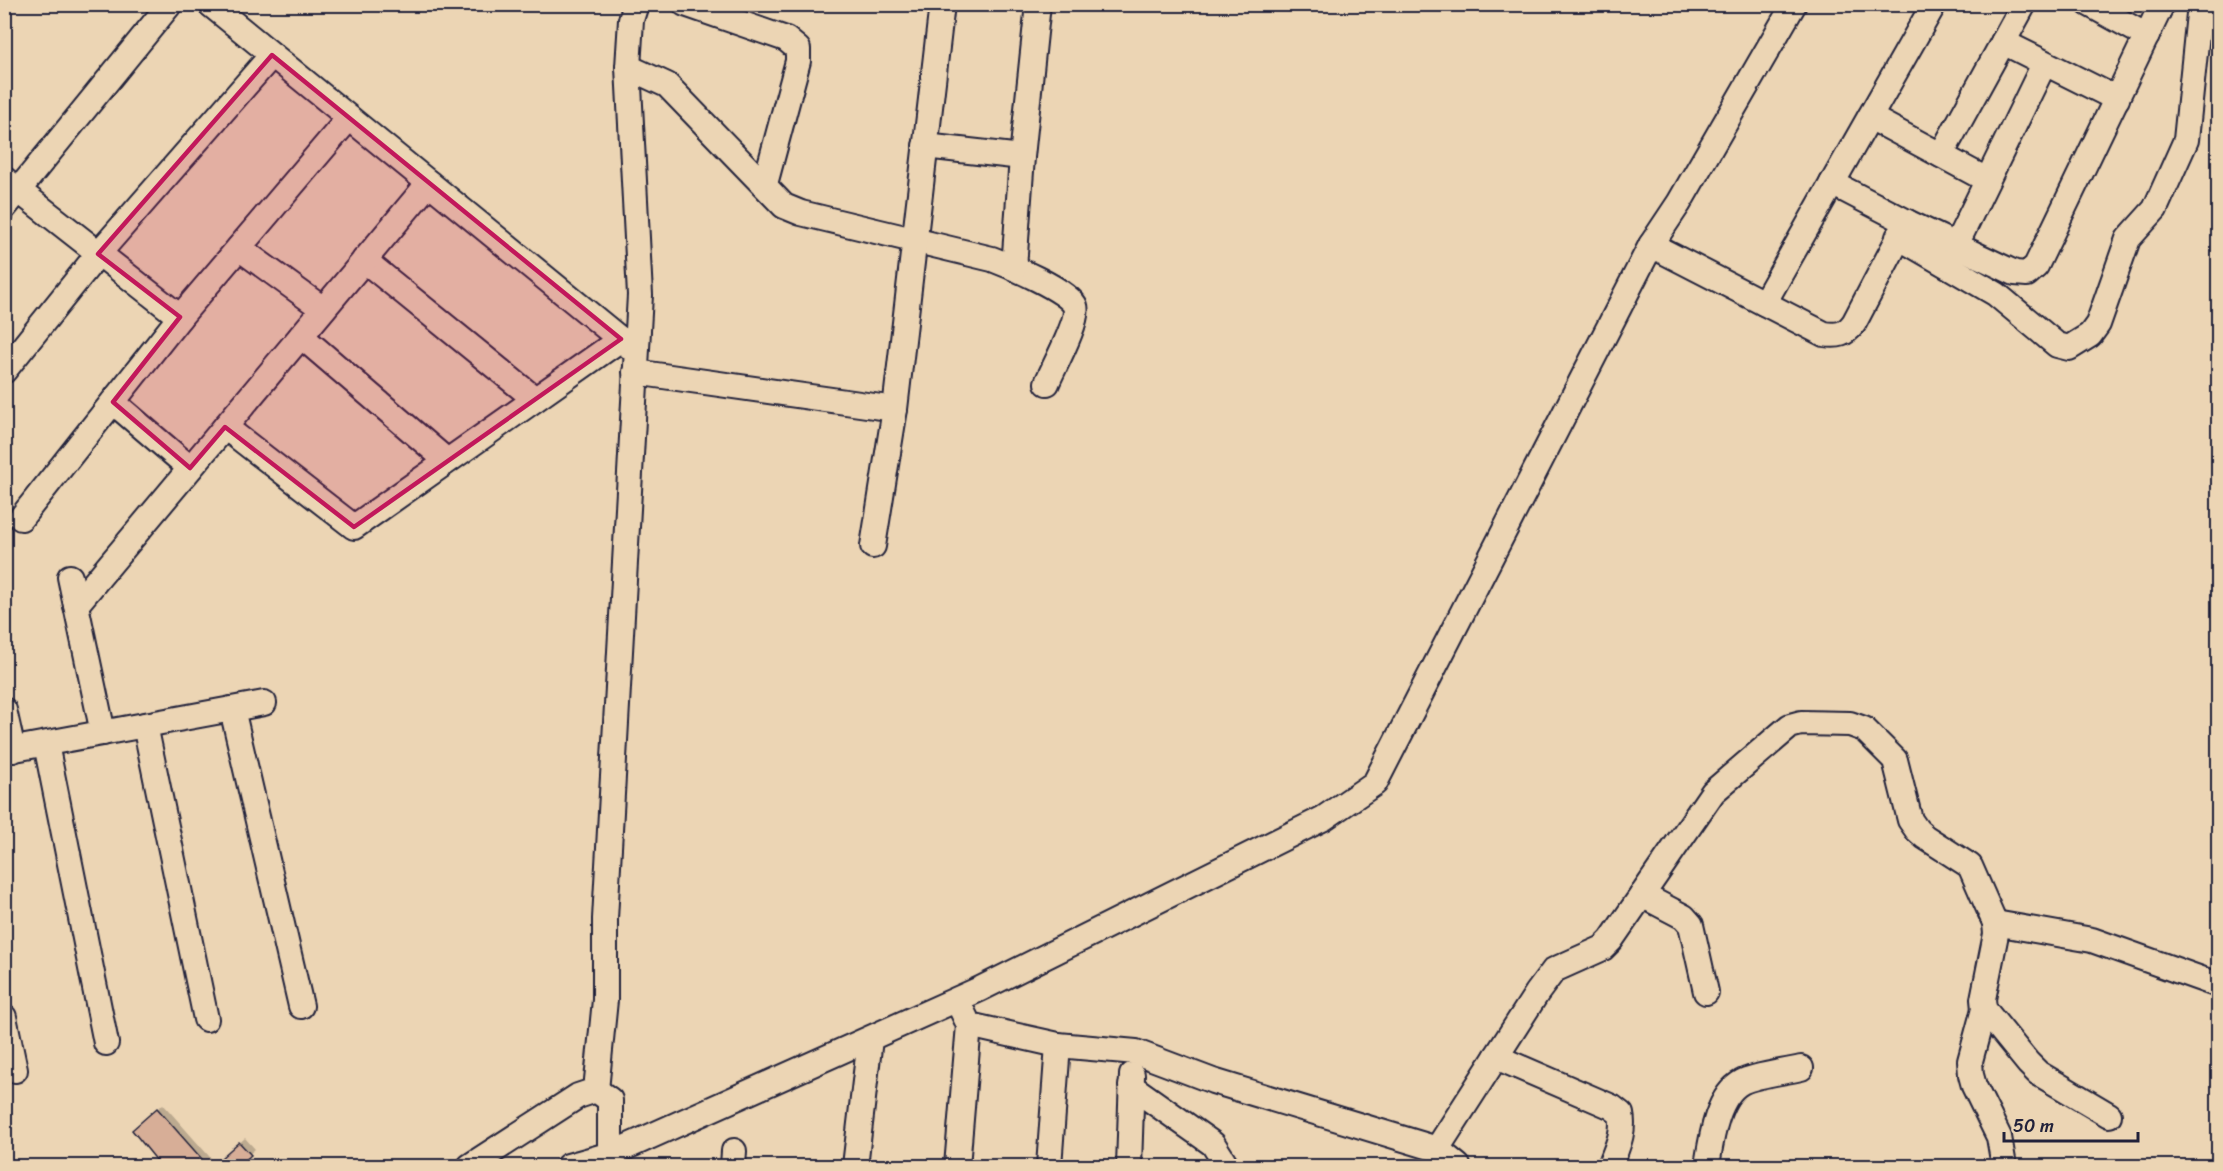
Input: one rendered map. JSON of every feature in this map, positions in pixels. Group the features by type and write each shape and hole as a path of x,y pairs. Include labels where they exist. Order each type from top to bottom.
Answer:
{"street":[{"path":"170,4 9,193 98,254 180,317"},
{"path":"210,4 429,183 631,354 896,409"},
{"path":"610,1160 606,1104 605,919 631,354 640,295 628,68 631,20 636,4"},
{"path":"685,4 786,39 798,48 798,61 765,184"},
{"path":"873,546 896,409 942,4"},
{"path":"1014,268 1022,158 1038,4"},
{"path":"568,1167 610,1160 957,1000 1324,818 1375,783 1652,245 1794,4"},
{"path":"1764,303 1934,4"},
{"path":"1941,155 2024,4"},
{"path":"2089,4 2147,36"},
{"path":"1903,229 1956,245 2015,273 2027,274 2036,266 2162,4"},
{"path":"1832,183 1996,294 2057,345 2069,348 2090,335 2098,324 2128,239 2155,209 2186,140 2200,4"},
{"path":"2003,42 2116,99"},
{"path":"4,371 98,254 272,55"},
{"path":"1956,245 2044,64"},
{"path":"628,68 667,85 784,206 801,213 992,259 1069,297 1076,307 1074,320 1047,383"},
{"path":"1870,117 1988,180"},
{"path":"21,518 180,317 349,118"},
{"path":"925,146 1022,158"},
{"path":"76,605 429,183"},
{"path":"1652,245 1824,334 1837,336 1846,332 1854,323 1903,229"},
{"path":"239,248 323,309"},
{"path":"364,260 535,399"},
{"path":"301,336 447,461"},
{"path":"225,427 354,527 535,399 631,354"},
{"path":"113,402 190,468"},
{"path":"70,577 103,733"},
{"path":"4,710 9,750 264,703"},
{"path":"232,709 301,1006"},
{"path":"1437,1149 1554,970 1602,948 1611,940 1713,792 1790,726 1801,723 1850,724 1864,729 1895,760 1910,820 1925,837 1970,866 1995,923 1996,933 1983,999 1984,1009 1970,1060 1974,1086 1999,1137 2004,1167"},
{"path":"145,725 206,1019"},
{"path":"46,744 106,1043"},
{"path":"1642,895 1684,917 1690,925 1706,992"},
{"path":"1995,923 2092,940 2218,986"},
{"path":"957,1000 969,1025 957,1167"},
{"path":"1984,1009 2028,1064 2038,1073 2109,1115"},
{"path":"4,1017 15,1070"},
{"path":"969,1025 1058,1045 1136,1052 1213,1081 1437,1149 1458,1167"},
{"path":"855,1167 870,1039"},
{"path":"1049,1167 1058,1045"},
{"path":"1130,1167 1131,1086 1136,1052"},
{"path":"1496,1057 1612,1107 1621,1114 1622,1134 1610,1167"},
{"path":"1707,1167 1717,1116 1733,1089 1743,1082 1801,1068"},
{"path":"1131,1086 1213,1144 1227,1167"},
{"path":"470,1167 578,1096 606,1104"}],"highlighted area":[{"path":"272,55 621,339 354,527 225,427 190,468 113,402 180,317 98,254"}],"building":[{"path":"157,1108 209,1167 162,1167 132,1130"},
{"path":"239,1142 251,1155 238,1167 211,1167"}]}
